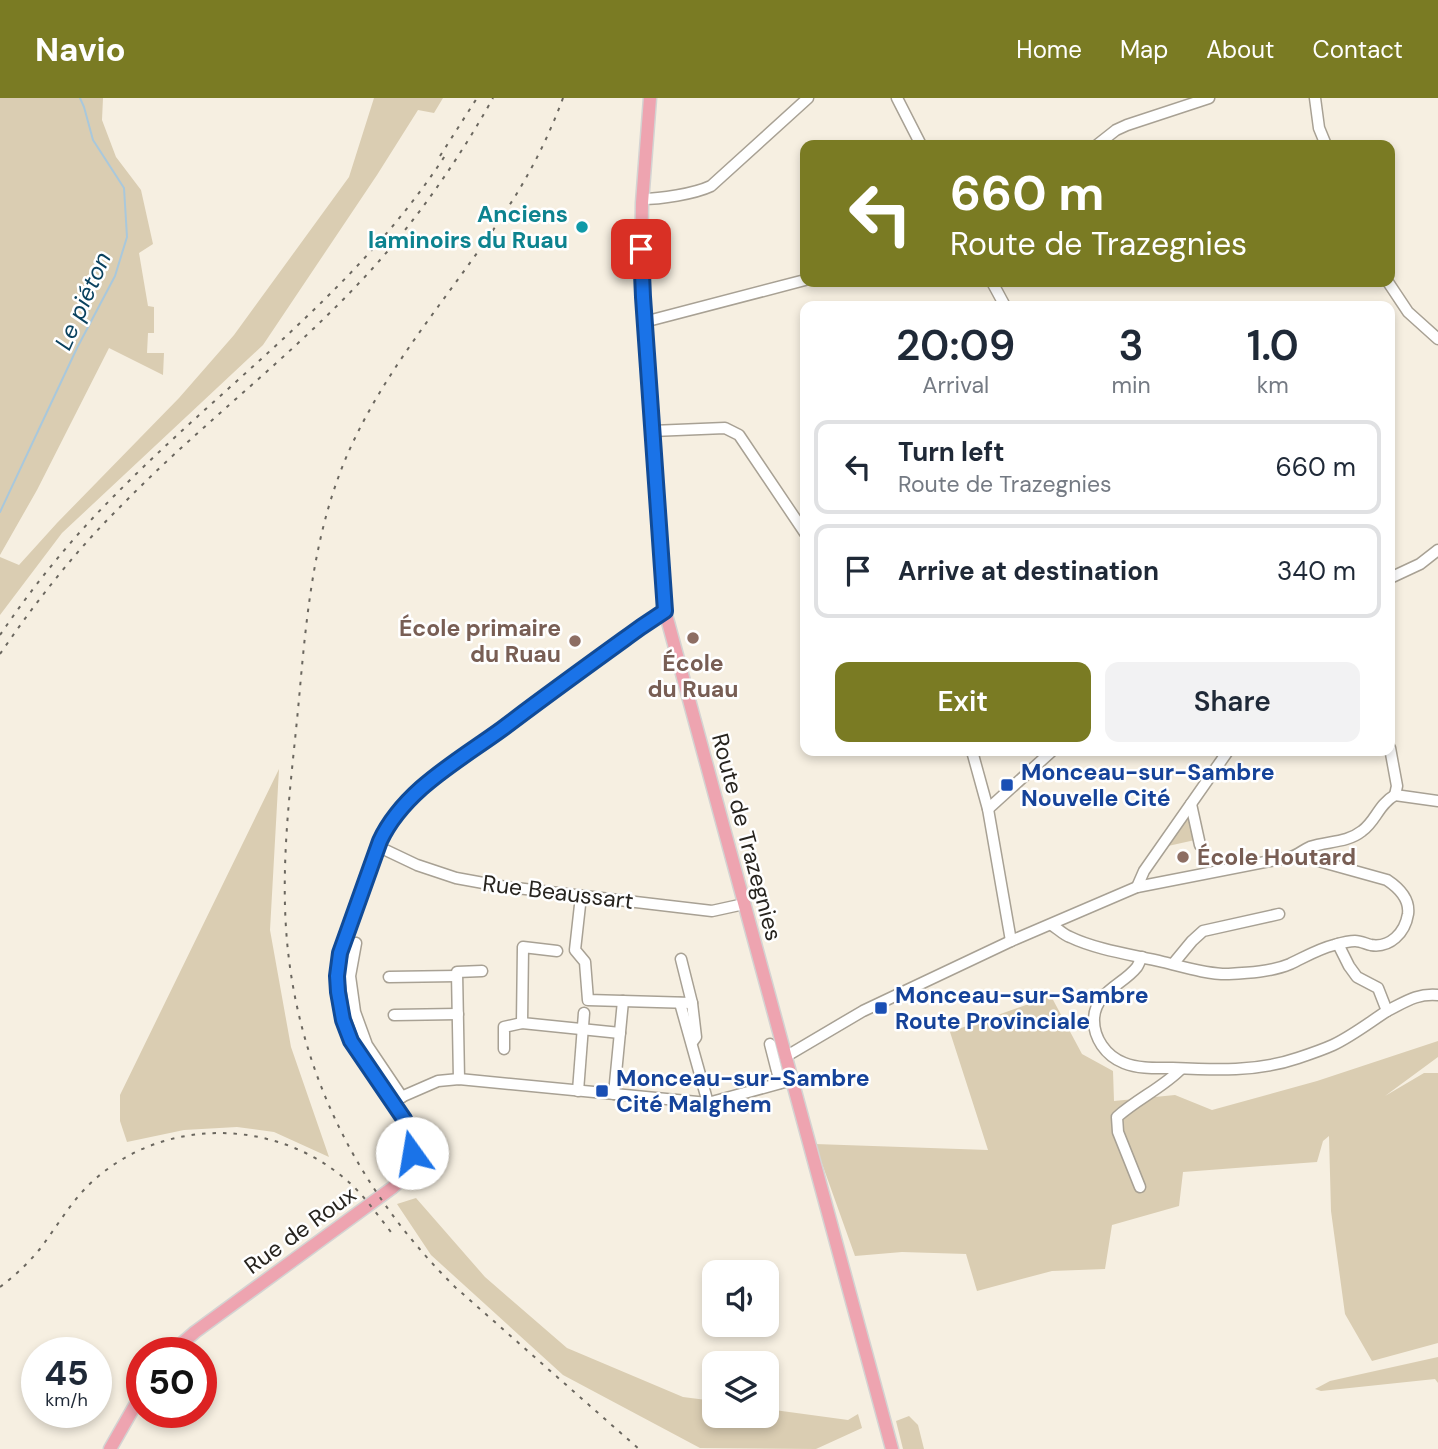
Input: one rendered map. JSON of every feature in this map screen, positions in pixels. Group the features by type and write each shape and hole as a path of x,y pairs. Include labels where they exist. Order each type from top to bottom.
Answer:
{"main road":[{"name":"Route de Trazegnies","path":"650,98 642,199 641,254 665,611 785,1057 786,1082 892,1449"},
{"name":"Rue de Roux","path":"189,1337 392,1188 403,1178 410,1162 411,1139 397,1099 351,1041 343,1020 337,986 340,953 377,846 385,831 411,797 425,785 665,611"},
{"path":"110,1449 126,1421"}],"street":[{"path":"642,199 703,190 711,186 808,98"},
{"path":"897,98 919,140"},
{"path":"1103,140 1126,125 1209,98"},
{"path":"1315,98 1319,128 1324,140"},
{"path":"644,322 800,281"},
{"path":"1391,287 1408,312 1438,340"},
{"path":"652,431 725,428 739,435 800,526"},
{"path":"1395,576 1420,564 1438,550"},
{"path":"973,756 988,809 1011,941"},
{"path":"988,809 1046,756"},
{"path":"1137,887 1144,871 1225,756"},
{"path":"785,1057 863,1011 1011,941 1137,887 1297,855 1309,848 1351,838 1362,832 1382,804 1395,795 1397,786 1391,756"},
{"path":"1395,795 1438,801"},
{"path":"1191,804 1200,845"},
{"name":"Rue Beaussart","path":"377,846 456,878 500,886 712,911 744,904"},
{"path":"1052,925 1068,937 1142,957 1223,974 1257,972 1287,965 1316,950 1338,944 1357,941 1371,945 1383,944 1401,933 1409,910 1399,888 1387,880 1297,855"},
{"path":"581,896 575,950 585,962 588,1000 692,1003"},
{"path":"1173,964 1203,931 1279,914"},
{"name":"Rue de Roux","path":"356,943 350,976 355,1012 368,1045 397,1099"},
{"path":"1338,944 1357,976 1378,988 1387,1011"},
{"path":"522,1023 523,947 557,951"},
{"path":"1142,957 1137,967 1100,998 1094,1019 1100,1044 1113,1057 1126,1064 1142,1067 1219,1070 1268,1066 1334,1045 1411,999 1424,994 1438,995"},
{"path":"681,958 692,1003 696,1037 692,1044"},
{"path":"459,1079 457,972 482,971"},
{"path":"389,977 457,976"},
{"path":"614,1094 623,1002"},
{"path":"680,1003 708,1103"},
{"path":"578,1091 584,1013"},
{"path":"394,1015 458,1014"},
{"path":"504,1049 504,1027 522,1023 620,1033"},
{"path":"397,1099 438,1082 459,1079 708,1103 786,1082 769,1044"},
{"path":"1140,1187 1118,1132 1117,1117 1181,1069"}],"shaded area":[{"path":"0,98 103,98 102,120 116,157 141,190 153,244 139,253 148,306 154,307 154,333 148,333 147,353 164,353 163,375 109,348 37,490 0,555"},
{"path":"374,98 443,98 434,113 418,110 263,345 62,533 0,615 0,557 19,565 179,398 234,335 349,177"},
{"path":"279,769 270,930 291,1047 329,1157 274,1132 237,1127 184,1130 127,1142 120,1121 120,1095"},
{"path":"1191,813 1195,840 1168,846"},
{"path":"1051,996 1082,1054 1113,1071 1114,1101 1175,1095 1212,1110 1317,1081 1438,1041 1438,1057 1385,1096 1424,1073 1438,1073 1438,1343 1372,1361 1345,1314 1331,1211 1329,1136 1323,1141 1317,1162 1183,1172 1179,1206 1112,1225 1105,1269 1052,1271 977,1291 966,1254 902,1252 855,1256 815,1144 988,1150 950,1032"},
{"path":"416,1198 485,1277 567,1348 683,1397 702,1399 702,1428 779,1428 779,1411 848,1420 858,1414 862,1428 816,1449 700,1448 563,1375 431,1255 397,1204"},
{"path":"1438,1357 1438,1383 1435,1379 1321,1391 1315,1389 1330,1381"},
{"path":"909,1416 918,1425 924,1449 903,1449 896,1421"}],"waterway":[{"name":"Le piéton","path":"0,512 77,348 115,276 127,237 124,188 93,140 80,98"}],"railway":[{"path":"440,156 477,98"},
{"path":"0,654 58,575 107,520 182,447 332,311 379,261 432,194 493,98"},
{"path":"563,98 541,149 514,198 410,345 372,406 341,469 330,501 310,598 290,785 286,842 286,928 302,1029 318,1077 337,1123 389,1210 455,1287 639,1449"},
{"path":"0,635 54,562 99,511 158,453 291,332 375,247 413,201 448,151"},
{"path":"0,1287 19,1272 35,1254 94,1180 121,1160 151,1145 183,1137 215,1133 248,1135 280,1143 311,1156 355,1188 395,1237"}],"place":[{"name":"Anciens laminoirs du Ruau","path":"582,227"},
{"name":"École du Ruau","path":"693,638"},
{"name":"École primaire du Ruau","path":"575,641"},
{"name":"Monceau-sur-Sambre Nouvelle Cité","path":"1007,785"},
{"name":"École Houtard","path":"1183,857"},
{"name":"Monceau-sur-Sambre Route Provinciale","path":"881,1008"},
{"name":"Monceau-sur-Sambre Cité Malghem","path":"602,1091"}],"route":[{"path":"412,1153 411,1137 404,1119 360,1057 346,1031 337,986 340,953 380,841 388,825 411,797 665,611 641,249"}]}
